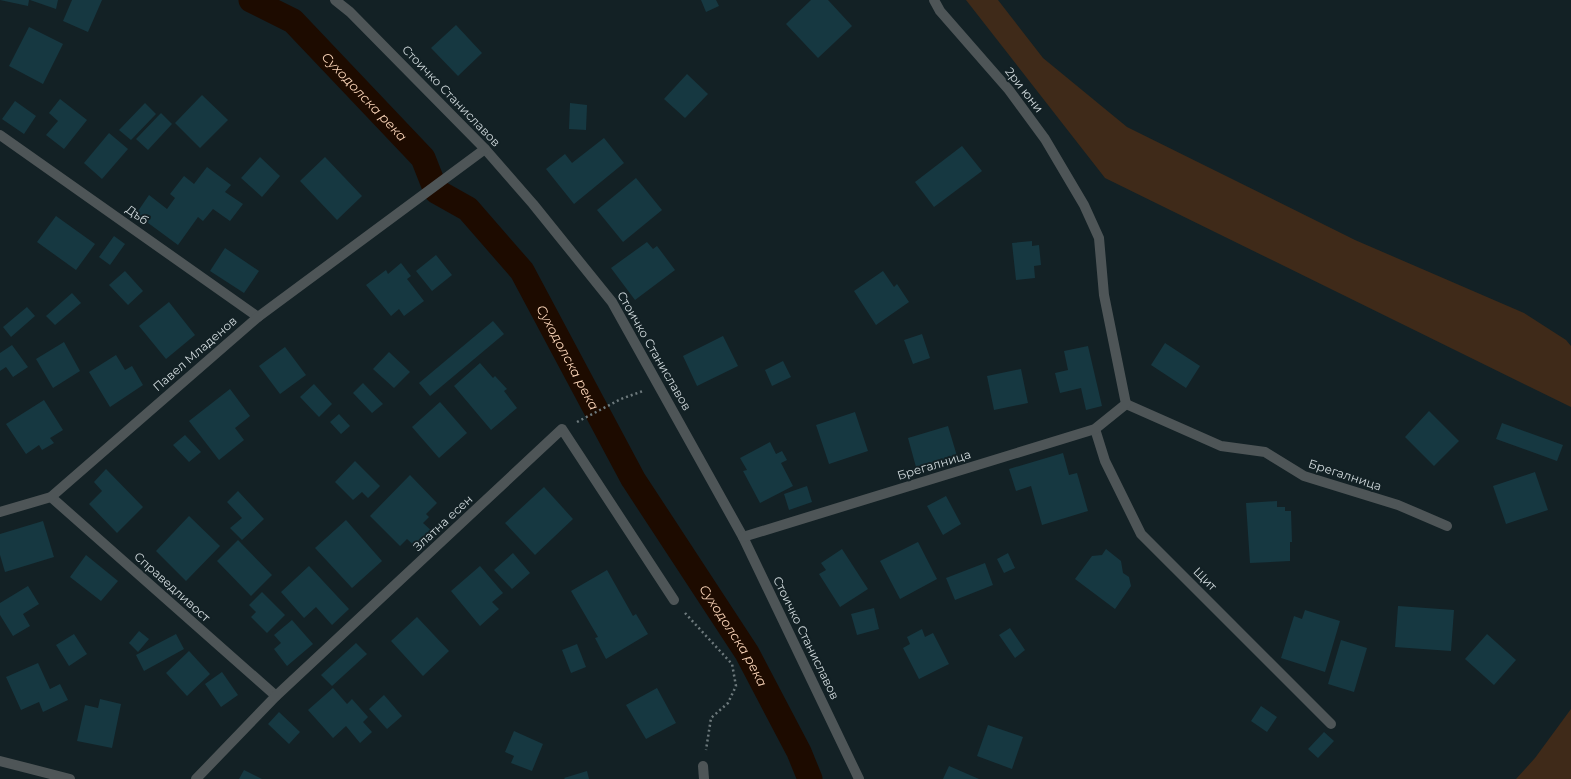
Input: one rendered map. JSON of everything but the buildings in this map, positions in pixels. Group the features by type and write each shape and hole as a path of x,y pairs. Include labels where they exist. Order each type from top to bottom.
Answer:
{"street":[{"name":"Стоичко Станиславов","path":"335,0 350,12 486,149 533,204 612,302 743,537 860,779"},
{"name":"2ри юни","path":"934,0 940,11 1009,90 1045,139 1084,205 1099,238 1104,295 1126,404"},
{"name":"Дъб","path":"0,135 258,317"},
{"name":"Павел Младенов","path":"0,512 51,497 258,317 486,149"},
{"name":"Брегалница","path":"743,537 1095,429 1126,404 1221,446 1265,452 1304,476 1398,505 1447,526"},
{"name":"Златна есен","path":"196,779 276,696 562,429 674,600"},
{"name":"Щит","path":"1095,429 1105,461 1141,534 1331,724"},
{"name":"Справедливост","path":"51,497 276,696"},
{"path":"0,761 70,779"},
{"path":"703,766 704,779"}],"path":[{"path":"583,419 621,399"},
{"path":"674,600 732,664 736,686 728,703 711,718 703,766"}],"shaded area":[{"path":"966,0 998,0 1043,58 1127,127 1355,240 1524,313 1566,340 1571,346 1571,407 1105,178"},
{"path":"1571,709 1571,779 1516,779 1535,758"}],"waterway":[{"name":"Суходолска река","path":"251,0 293,21 423,158 436,191 468,209 522,271 633,479 747,653 799,752 810,779"}]}
